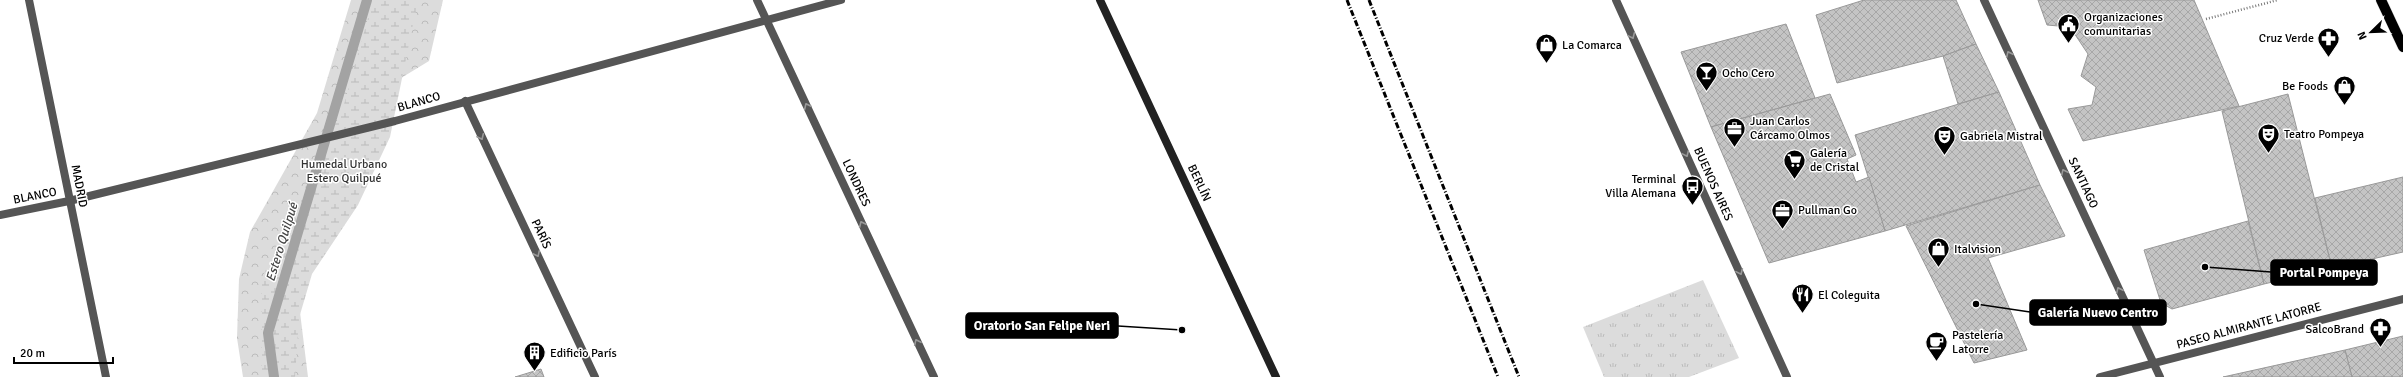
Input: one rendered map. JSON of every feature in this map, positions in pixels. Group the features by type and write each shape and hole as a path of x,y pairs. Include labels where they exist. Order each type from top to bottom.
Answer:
{"main road":[{"name":"BERLÍN","path":"1100,0 1276,377"},
{"path":"2380,0 2403,47"}],"street":[{"name":"MADRID","path":"29,0 106,377"},
{"name":"LONDRES","path":"757,0 934,377"},
{"name":"BLANCO","path":"0,215 69,201 395,121 841,0"},
{"name":"BUENOS AIRES","path":"1616,0 1787,377"},
{"name":"SANTIAGO","path":"1984,0 2160,377"},
{"name":"PARÍS","path":"465,101 595,377"},
{"name":"PASEO ALMIRANTE LATORRE","path":"2100,377 2403,298"}],"path":[{"path":"2206,18 2278,0"}],"green space":[{"path":"351,0 443,0 429,61 388,86 298,296 308,377 243,377 237,338 239,279 250,232 317,113"},
{"name":"Humedal Urbano Estero Quilpué","path":"373,0 418,0 390,137 358,205 312,274 299,318 295,377 262,377 262,278 343,108"},
{"path":"1703,280 1739,358 1689,377 1604,377 1583,327"}],"building":[{"path":"1864,0 1956,0 1976,44 1943,56 1837,83 1816,15"},
{"path":"2038,0 2194,0 2239,106 2083,141 2068,109 2092,105 2096,87 2081,76 2088,54 2070,27 2047,25"},
{"path":"1786,24 1815,98 1711,127 1681,52"},
{"path":"1976,44 1999,92 1958,104 1943,56"},
{"name":"Gabriela Mistral","path":"1999,92 2040,185 1885,231 1855,135"},
{"name":"Galería de Cristal","path":"1830,94 1856,155 1847,159 1856,182 1869,177 1885,231 1769,263 1711,127"},
{"name":"Teatro Pompeya","path":"2288,94 2332,268 2264,284 2222,111"},
{"path":"2403,177 2403,252 2332,268 2315,198"},
{"path":"2040,185 2065,236 1988,258 2027,350 1974,363 1906,226"},
{"path":"2248,221 2264,284 2172,309 2161,303 2144,250"},
{"path":"2403,336 2403,377 2352,377 2345,350"},
{"path":"2345,350 2352,377 2223,377"},
{"name":"Edificio París","path":"541,369 544,377 515,377"}],"waterway":[{"name":"Estero Quilpué","path":"274,377 268,333 367,0"}],"railway":[{"path":"1347,0 1498,377"},
{"path":"1369,0 1519,377"}],"place":[{"name":"Organizaciones comunitarias","path":"2068,44"},
{"name":"Cruz Verde","path":"2329,58"},
{"name":"La Comarca","path":"1546,64"},
{"name":"Ocho Cero","path":"1707,92"},
{"name":"Be Foods","path":"2344,106"},
{"name":"Juan Carlos Cárcamo Olmos","path":"1735,148"},
{"name":"Teatro Pompeya","path":"2268,154"},
{"name":"Gabriela Mistral","path":"1945,156"},
{"name":"Galería de Cristal","path":"1794,180"},
{"name":"Terminal Villa Alemana","path":"1692,206"},
{"name":"Pullman Go","path":"1783,230"},
{"name":"Portal Pompeya","path":"2205,267"},
{"name":"Italvision","path":"1938,268"},
{"name":"Galería Nuevo Centro","path":"1976,304"},
{"name":"El Coleguita","path":"1802,314"},
{"name":"Oratorio San Felipe Neri","path":"1182,330"},
{"name":"SalcoBrand","path":"2380,348"},
{"name":"Pastelería Latorre","path":"1937,362"},
{"name":"Edificio París","path":"535,372"}]}
